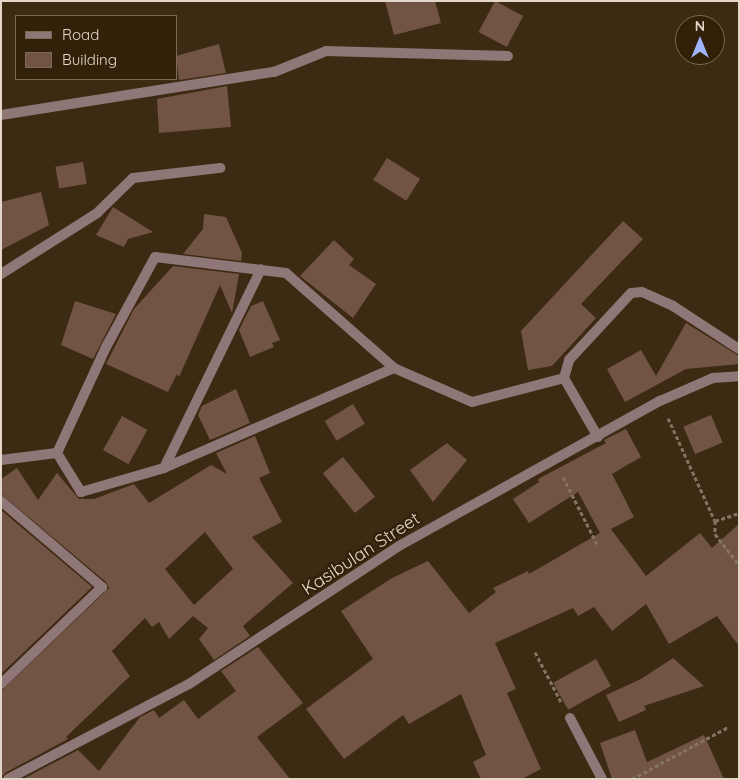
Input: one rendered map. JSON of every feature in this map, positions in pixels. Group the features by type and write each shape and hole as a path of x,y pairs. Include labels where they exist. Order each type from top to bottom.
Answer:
{"street":[{"path":"1,115 274,72 326,51 508,56"},
{"path":"1,274 97,212 133,178 220,168"},
{"path":"58,453 106,347 155,257 286,273 394,368 472,402 564,378"},
{"path":"164,468 261,269"},
{"path":"598,437 564,378 569,360 631,293 642,292 673,306 739,349"},
{"path":"58,453 81,492 164,468 394,368"},
{"name":"Kasibulan Street","path":"8,779 189,684 399,546 660,401 713,378 739,376"},
{"path":"1,460 58,453"},
{"path":"1,501 102,587 1,684"},
{"path":"570,718 602,779"}],"path":[{"path":"660,401 715,521 715,534 739,565"},
{"path":"555,461 597,544"},
{"path":"715,521 739,513"},
{"path":"535,652 570,718"},
{"path":"632,779 728,727"}],"building":[{"path":"385,1 435,1 441,23 394,35"},
{"path":"495,1 523,16 507,47 479,32"},
{"path":"219,44 226,73 179,80 178,55"},
{"path":"227,86 231,127 159,133 157,99"},
{"path":"387,158 420,179 406,201 373,180"},
{"path":"83,162 87,184 59,189 55,167"},
{"path":"41,192 49,225 1,250 1,202"},
{"path":"113,207 153,232 128,239 124,247 96,235"},
{"path":"204,214 226,217 242,253 241,261 183,254 203,229"},
{"path":"623,221 643,239 581,304 596,318 552,366 528,370 521,331"},
{"path":"334,240 354,259 349,265 376,284 353,318 300,276"},
{"path":"173,266 239,274 232,313 220,285 179,377 177,374 168,392 106,364 134,309"},
{"path":"75,301 116,314 93,359 61,345"},
{"path":"263,301 280,340 272,343 274,347 250,357 239,330 251,306"},
{"path":"686,323 739,356 739,364 686,369 625,402 607,369 641,350 656,376"},
{"path":"236,389 250,423 210,440 198,415 202,406"},
{"path":"353,404 365,424 337,441 325,421"},
{"path":"711,415 723,443 695,454 683,427"},
{"path":"122,416 147,430 128,464 103,450"},
{"path":"626,429 641,457 612,474 634,517 611,529 646,576 700,533 712,548 739,524 739,646 717,616 669,644 646,604 612,631 594,607 578,616 573,608 495,643 516,689 507,693 541,769 522,779 481,779 473,762 486,755 461,694 409,724 403,715 344,759 306,709 373,659 341,611 392,578 428,561 469,613 496,592 493,588 528,571 529,574 600,533 578,492 529,523 513,499 539,482 538,479 606,443 604,440"},
{"path":"255,436 270,473 259,478 282,522 252,537 293,583 243,626 250,636 214,660 199,639 208,628 193,616 169,639 159,622 152,627 145,618 112,651 130,676 66,737 68,739 5,773 1,778 1,691 109,588 106,582 1,494 1,479 17,468 38,500 57,473 79,499 94,499 134,484 149,503 211,465 227,474 216,453","holes":["205,532 233,569 194,605 165,569"]},
{"path":"447,443 467,460 433,502 410,470"},
{"path":"343,457 375,497 355,513 323,473"},
{"path":"1,510 92,587 1,674"},
{"path":"258,647 303,703 257,737 290,779 23,779 78,750 99,771 140,717 154,710 159,718 184,700 198,719 236,691 221,671"},
{"path":"673,658 704,686 644,706 646,710 619,722 606,695 641,679"},
{"path":"596,659 611,686 568,710 553,683"},
{"path":"635,730 647,762 704,735 724,779 612,779 600,743"}]}
